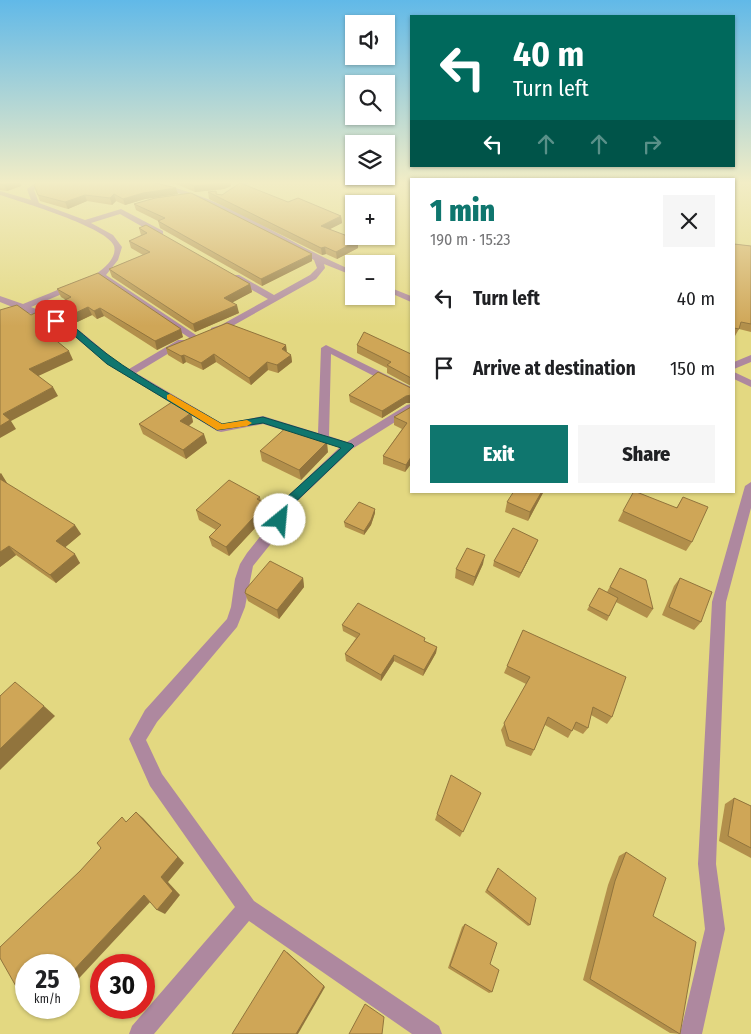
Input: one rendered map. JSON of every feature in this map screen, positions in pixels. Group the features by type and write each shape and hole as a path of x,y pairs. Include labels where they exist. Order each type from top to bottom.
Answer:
{"street":[{"path":"0,316 101,275 114,264 118,247 116,242 93,229"},
{"path":"152,229 164,236"},
{"path":"262,229 345,270"},
{"path":"130,373 170,348 194,336 224,327 313,278 321,268 318,258"},
{"path":"232,274 275,299"},
{"path":"101,275 194,336"},
{"path":"395,292 410,299"},
{"path":"0,299 23,307 72,330 93,350 221,428 263,420 348,446"},
{"path":"324,439 326,348 410,390"},
{"path":"735,366 751,358"},
{"path":"735,376 751,384"},
{"path":"410,408 348,446 280,510 280,520 275,530 247,563 242,578 240,611 232,623 151,716 137,739 156,780 247,908 431,1034"},
{"path":"691,1034 715,929 706,864 719,602 751,486"},
{"path":"140,1034 247,908"}],"building":[{"path":"141,229 153,229 250,284 224,298 237,305 193,324 109,269 150,252 129,241 147,233"},
{"path":"173,229 263,229 312,254 261,279"},
{"path":"283,229 330,229 345,235 345,245 349,245 336,252 325,247 321,248"},
{"path":"735,244 751,246 751,324 741,322 739,329 735,328"},
{"path":"98,273 181,329 155,341 100,308 94,311 88,307 69,316 51,307 71,297 57,289"},
{"path":"17,305 31,315 39,311 57,321 50,325 56,329 47,333 69,351 29,369 53,387 3,414 10,420 0,426 0,310"},
{"path":"227,323 286,345 282,349 291,355 277,365 267,362 249,378 214,354 201,363 166,348"},
{"path":"364,332 410,354 410,377 387,365 391,362 357,345"},
{"path":"378,372 410,388 410,395 382,411 349,395"},
{"path":"172,402 191,413 180,421 204,434 183,450 139,424"},
{"path":"410,408 410,459 406,465 383,456 407,423 394,417"},
{"path":"289,425 327,442 299,470 260,451"},
{"path":"0,479 75,525 56,541 75,554 50,575 9,546 0,552"},
{"path":"229,480 260,497 257,499 266,504 226,547 209,537 221,525 196,510"},
{"path":"513,493 541,493 530,512 507,502"},
{"path":"633,493 639,493 677,508 683,497 708,507 692,542 623,511"},
{"path":"359,502 375,509 364,531 344,522"},
{"path":"513,528 538,540 521,573 494,561"},
{"path":"467,548 485,555 475,577 456,569"},
{"path":"270,561 303,578 277,610 245,593 246,589"},
{"path":"620,568 646,580 653,609 610,587"},
{"path":"680,578 712,592 701,622 669,607"},
{"path":"599,588 618,598 609,616 589,606"},
{"path":"358,603 425,638 424,641 437,647 424,670 394,655 381,675 345,654 360,634 342,625"},
{"path":"523,630 626,677 612,717 593,707 588,728 576,722 572,731 548,717 534,750 509,740 504,723 530,677 507,666"},
{"path":"15,682 44,706 0,749 0,696"},
{"path":"451,775 481,793 463,832 437,814"},
{"path":"734,798 751,806 751,848 728,836"},
{"path":"136,812 178,857 161,877 173,891 157,910 144,895 80,963 80,954 15,954 15,985 0,958 0,947 80,871 101,848 97,843 122,817 126,822"},
{"path":"626,852 666,878 653,916 696,942 680,1034 590,979 615,881"},
{"path":"498,868 536,898 530,925 487,890"},
{"path":"465,924 497,943 490,964 499,970 492,992 450,966"},
{"path":"284,950 324,986 296,1034 232,1034"},
{"path":"365,1004 384,1017 382,1034 349,1034"}],"slow traffic":[{"path":"170,397 221,428 247,423"}],"route":[{"path":"56,321 72,330 93,350 110,362 221,428 263,420 348,446 280,510 280,520"}]}
